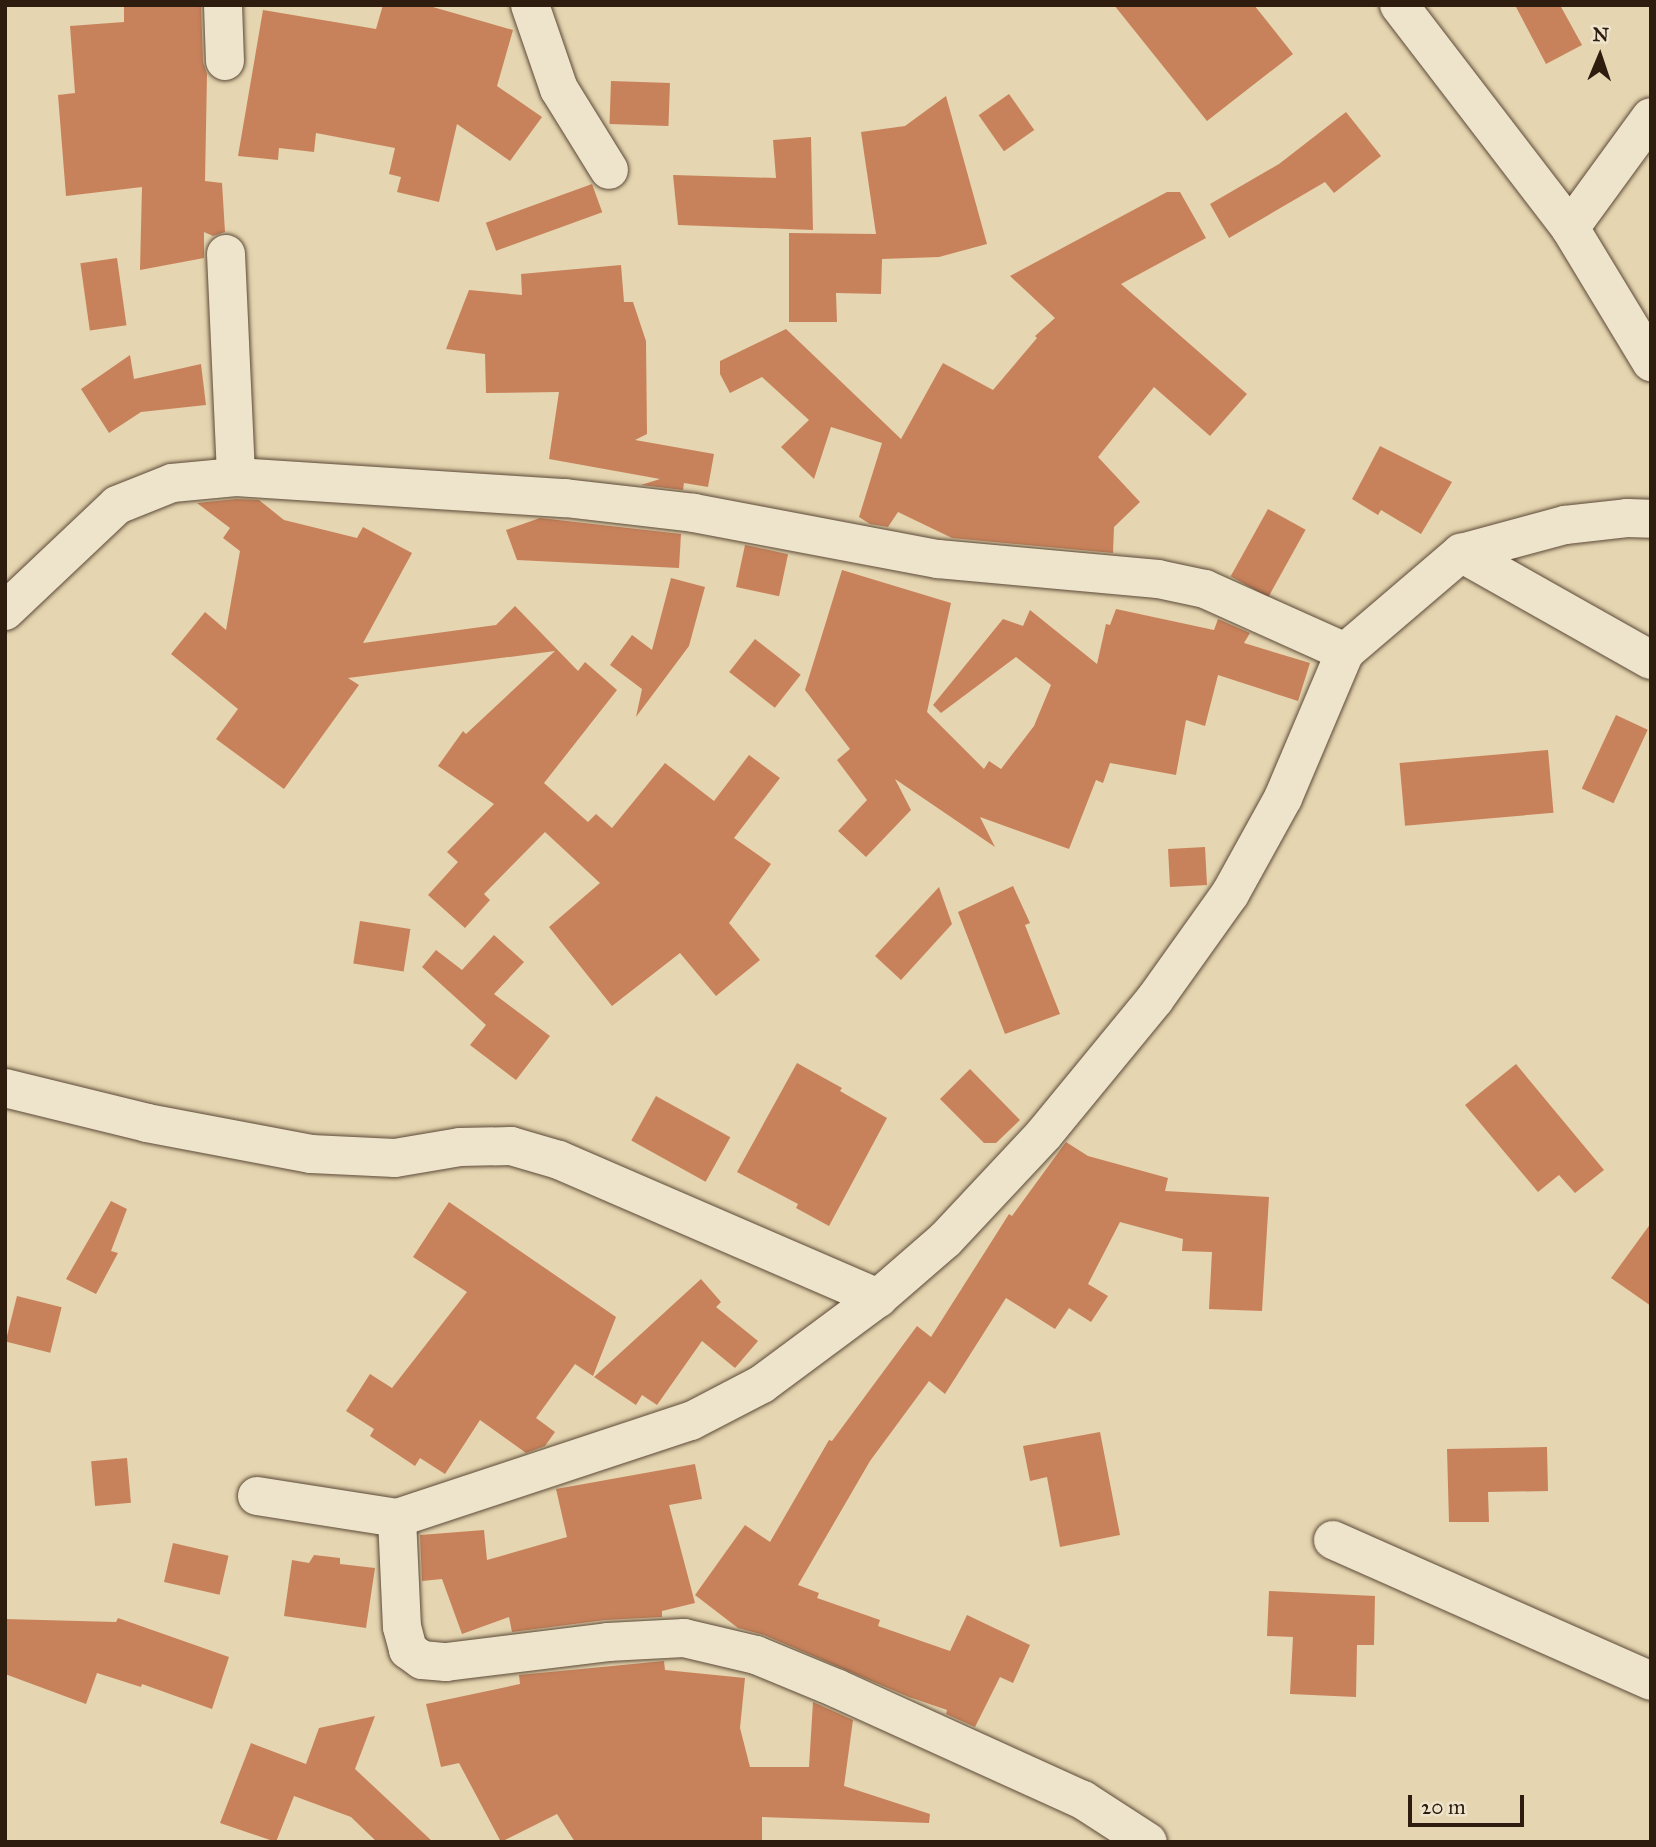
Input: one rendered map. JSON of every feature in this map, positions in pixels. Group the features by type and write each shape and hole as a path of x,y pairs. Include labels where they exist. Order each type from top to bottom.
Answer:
{"street":[{"path":"223,5 225,61"},
{"path":"530,5 559,89 608,170"},
{"path":"1399,5 1570,228 1651,362"},
{"path":"1570,228 1651,117"},
{"path":"226,254 236,477"},
{"path":"5,611 117,505 173,483 236,477 565,498 694,513 938,559 1157,579 1205,589 1345,652"},
{"path":"257,1496 397,1518 691,1421 762,1384 878,1298 945,1240 1036,1143 1155,999 1230,894 1283,799 1345,652 1461,553 1565,525 1627,518 1651,519"},
{"path":"1461,553 1651,660"},
{"path":"5,1088 147,1123 312,1154 395,1158 460,1147 511,1146 559,1160 878,1298"},
{"path":"397,1518 402,1627 408,1650 422,1660 446,1661 608,1642 684,1638 756,1655 838,1689 1083,1800 1148,1842"},
{"path":"1333,1540 1651,1681"}],"building":[{"path":"201,5 203,62 207,74 205,181 222,183 225,232 213,236 204,232 204,258 140,270 142,187 66,196 58,95 75,93 70,26 124,22 124,6"},
{"path":"383,5 426,5 513,30 497,86 542,117 510,161 457,124 439,202 397,192 401,177 389,174 395,148 316,133 314,152 279,148 278,160 238,156 263,10 376,29"},
{"path":"1114,5 1254,5 1293,54 1207,121"},
{"path":"1515,5 1560,5 1582,45 1546,64"},
{"path":"611,81 670,83 668,126 609,124"},
{"path":"1009,94 1034,130 1004,151 979,115"},
{"path":"946,96 987,244 939,257 882,259 881,294 836,293 837,322 789,322 789,233 876,234 861,132 905,126"},
{"path":"1346,112 1381,156 1334,193 1325,182 1229,238 1210,204 1279,164"},
{"path":"811,137 813,230 678,225 673,175 776,178 773,140"},
{"path":"592,184 602,212 496,251 486,223"},
{"path":"1167,192 1180,192 1206,238 1121,284 1247,394 1210,436 1154,387 1098,457 1140,502 1114,527 1113,553 952,538 898,512 888,527 870,524 859,517 882,443 831,427 814,479 781,447 809,420 762,377 730,393 720,374 720,361 786,329 901,439 943,363 993,390 1037,338 1035,336 1055,318 1010,276"},
{"path":"117,258 126,325 90,330 80,263"},
{"path":"621,265 624,302 633,302 646,341 647,434 635,440 714,454 708,487 684,483 683,490 641,485 660,479 549,459 559,392 486,393 485,354 446,349 469,290 522,295 521,274"},
{"path":"130,355 134,379 201,364 206,405 141,412 109,433 81,389"},
{"path":"1380,446 1452,482 1421,534 1381,510 1378,515 1352,499"},
{"path":"236,499 259,500 284,520 357,538 363,527 412,553 363,643 496,625 515,606 578,671 585,662 617,690 544,783 588,822 596,814 612,828 665,763 714,801 749,755 780,778 734,838 771,864 729,923 760,960 716,996 680,953 612,1006 549,927 600,883 545,832 484,894 490,900 465,928 428,895 458,862 447,852 494,804 438,766 463,731 466,734 555,651 348,678 359,685 284,789 216,739 238,709 171,654 205,612 226,630 240,551 223,538 230,528 197,503"},
{"path":"1268,509 1306,530 1268,597 1231,576"},
{"path":"540,518 681,534 679,568 517,560 506,530"},
{"path":"745,545 788,554 779,596 736,587"},
{"path":"842,570 951,603 927,712 984,769 989,761 1001,769 1034,726 1051,685 1016,657 941,713 933,705 1003,619 1023,626 1030,610 1097,664 1106,624 1110,625 1116,609 1214,630 1218,619 1250,633 1244,643 1310,663 1298,701 1218,675 1205,726 1186,720 1176,775 1110,763 1103,783 1096,780 1069,849 980,817 995,847 895,779 911,810 866,857 838,831 867,800 837,760 850,749 805,690"},
{"path":"671,578 705,587 689,646 636,717 642,689 610,665 632,635 652,650"},
{"path":"755,639 801,675 775,708 729,672"},
{"path":"1616,715 1648,730 1613,803 1582,788"},
{"path":"1548,750 1553,813 1405,826 1400,763"},
{"path":"1205,847 1207,885 1170,887 1168,849"},
{"path":"1013,886 1030,923 1025,925 1060,1014 1005,1034 958,912"},
{"path":"939,887 952,924 901,980 875,956"},
{"path":"360,921 410,929 404,971 353,963"},
{"path":"494,935 524,962 494,994 550,1036 516,1080 470,1045 486,1025 422,967 436,950 462,970"},
{"path":"797,1063 842,1088 840,1091 887,1118 829,1226 796,1208 798,1204 737,1172"},
{"path":"1516,1064 1604,1170 1575,1193 1559,1175 1538,1192 1465,1105"},
{"path":"970,1069 1020,1120 996,1143 984,1143 940,1099"},
{"path":"656,1096 730,1137 706,1182 631,1141"},
{"path":"1066,1142 1088,1156 1168,1178 1165,1191 1269,1197 1262,1311 1209,1309 1212,1252 1182,1251 1183,1239 1120,1222 1088,1284 1108,1296 1091,1322 1069,1308 1055,1329 1006,1298 945,1394 929,1381 870,1461 798,1585 819,1593 817,1598 880,1620 878,1626 950,1651 967,1615 1030,1645 1013,1683 1000,1677 975,1727 946,1714 947,1710 909,1697 764,1635 738,1628 695,1595 745,1525 770,1542 829,1440 832,1441 917,1326 931,1337 1009,1214 1012,1216"},
{"path":"111,1201 127,1209 111,1251 118,1253 96,1294 66,1279"},
{"path":"449,1202 616,1317 593,1376 575,1364 536,1418 555,1432 545,1446 526,1453 480,1420 445,1474 420,1458 415,1466 370,1436 374,1429 346,1411 370,1374 392,1388 467,1292 413,1257"},
{"path":"1651,1223 1651,1306 1611,1278"},
{"path":"701,1279 721,1302 716,1307 758,1341 735,1368 702,1341 657,1405 642,1395 636,1405 594,1377"},
{"path":"17,1296 62,1307 50,1353 6,1342"},
{"path":"1100,1432 1120,1535 1060,1547 1047,1477 1030,1481 1023,1446"},
{"path":"1547,1447 1548,1491 1488,1492 1489,1522 1449,1522 1447,1449"},
{"path":"127,1458 131,1503 95,1506 91,1461"},
{"path":"695,1464 702,1499 669,1505 695,1603 662,1611 662,1617 605,1620 512,1632 509,1617 462,1634 442,1579 422,1581 420,1535 484,1530 487,1560 567,1537 556,1489"},
{"path":"173,1543 229,1556 220,1595 164,1582"},
{"path":"314,1555 340,1558 340,1564 375,1568 366,1628 284,1616 292,1560 309,1563"},
{"path":"1269,1591 1375,1596 1374,1645 1357,1645 1356,1697 1290,1694 1293,1637 1267,1636"},
{"path":"118,1618 229,1657 212,1709 142,1684 141,1687 97,1673 86,1704 5,1674 5,1619 116,1622"},
{"path":"664,1661 665,1670 745,1678 740,1728 750,1767 809,1767 813,1702 853,1720 844,1786 930,1814 929,1823 762,1817 762,1842 575,1842 557,1814 501,1842 459,1763 441,1767 426,1704 520,1684 519,1675"},
{"path":"375,1716 355,1769 433,1842 377,1842 351,1817 294,1796 276,1842 220,1823 251,1743 306,1764 319,1728"}]}
